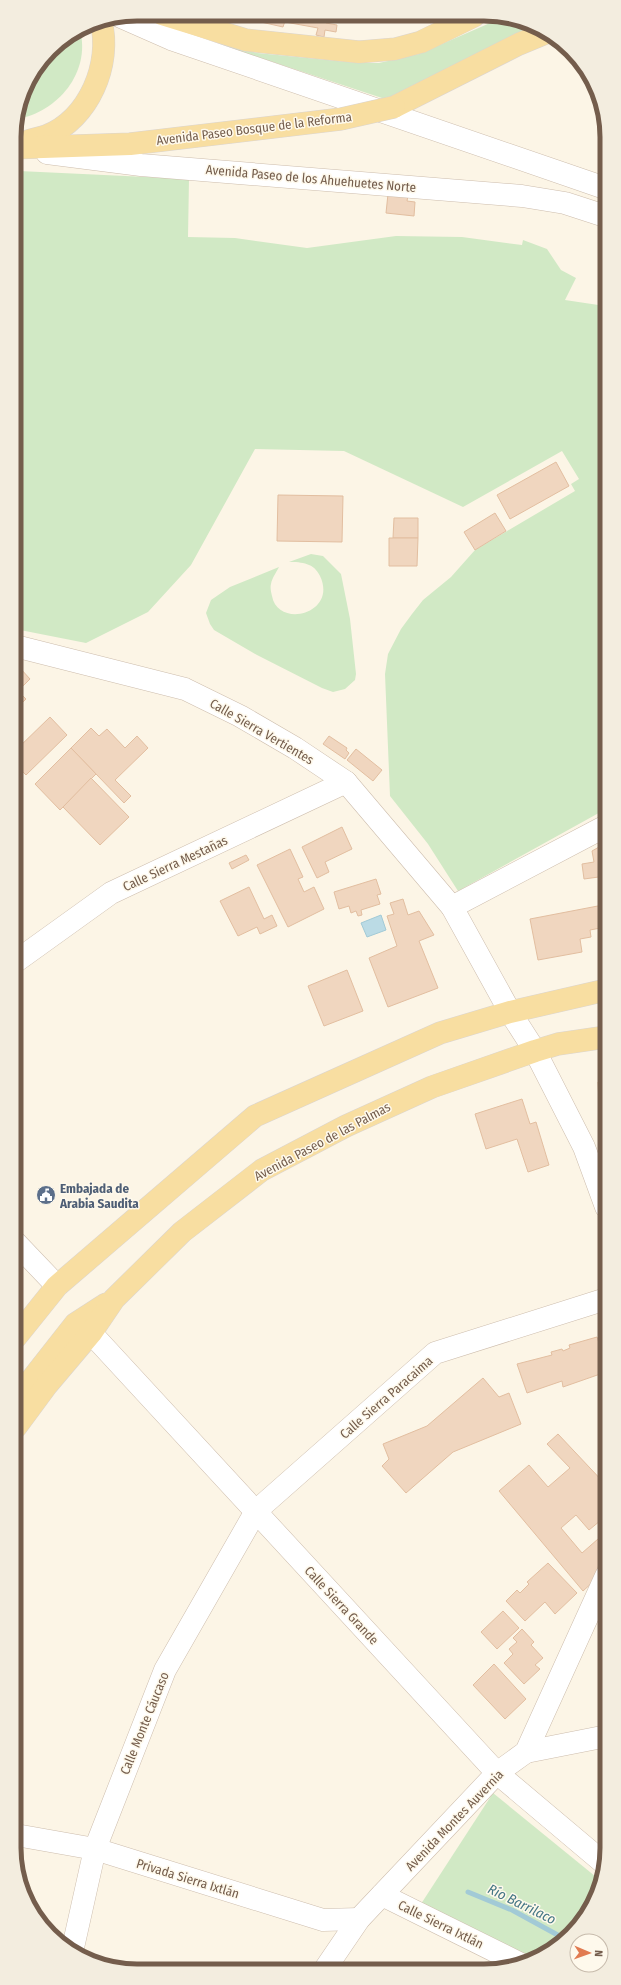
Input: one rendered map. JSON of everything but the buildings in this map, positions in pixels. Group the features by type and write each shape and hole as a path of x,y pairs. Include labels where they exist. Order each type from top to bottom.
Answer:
{"main road":[{"path":"185,21 246,40 359,52 395,49 421,42 464,21"},
{"path":"21,142 46,136 58,130 83,106 95,85 102,60 104,32 102,26"},
{"name":"Avenida Paseo Bosque de la Reforma","path":"21,149 130,144 341,119 394,107 519,44 539,36"},
{"path":"21,1331 57,1286 255,1116 440,1033 510,1012 600,991"},
{"name":"Avenida Paseo de las Palmas","path":"21,1420 47,1385 91,1333 114,1299 182,1232 262,1170 385,1106 447,1081 558,1044 600,1038"},
{"path":"21,1393 75,1324 114,1299"}],"street":[{"path":"130,21 171,39 600,186"},
{"name":"Avenida Paseo de los Ahuehuetes Norte","path":"21,150 141,165 522,196 565,203 600,214"},
{"path":"576,177 600,172"},
{"name":"Calle Sierra Vertientes","path":"21,648 185,689 240,716 289,744 346,782 452,907 510,1012 534,1051"},
{"name":"Calle Sierra Mestañas","path":"21,958 111,893 346,782"},
{"path":"452,907 600,829"},
{"path":"534,1051 584,1147 600,1191"},
{"path":"21,1248 57,1286"},
{"name":"Calle Sierra Paracaima","path":"256,1511 435,1354 600,1301"},
{"name":"Calle Sierra Grande","path":"91,1333 497,1773 600,1859"},
{"name":"Calle Monte Cáucaso","path":"74,1945 95,1849 165,1670 256,1511"},
{"name":"Avenida Montes Auvernia","path":"328,1964 359,1919 382,1894 497,1773 526,1752 600,1589"},
{"path":"526,1752 600,1737"},
{"name":"Privada Sierra Ixtlán","path":"21,1836 95,1849 323,1920 359,1919"},
{"name":"Calle Sierra Ixtlán","path":"382,1894 513,1960"}],"green space":[{"path":"494,21 507,23 534,32 385,99 194,36 257,53 358,63 379,63 419,54"},
{"path":"81,36 81,61 76,75 68,88 58,99 46,108 32,115 23,118 30,92 41,72 55,55 66,45"},
{"path":"21,171 189,179 188,237 235,238 307,248 396,236 462,237 522,245 523,240 547,249 561,270 576,278 565,300 600,305 600,812 458,891 428,844 390,796 385,674 388,654 401,629 423,600 451,577 475,550 575,491 571,484 579,479 562,451 463,507 344,451 255,449 191,565 148,612 86,643 21,630"},
{"path":"311,554 323,556 341,574 350,619 356,674 355,680 345,689 333,692 322,688 257,655 214,630 206,613 211,600 230,587 279,567 272,580 271,587 272,596 277,606 285,612 295,614 305,613 314,608 321,600 323,589 320,576 314,568 307,564 289,562"},
{"path":"493,1793 596,1877 591,1893 580,1913 571,1925 549,1944 521,1958 419,1907"}],"water":[{"path":"381,915 386,930 367,937 361,923"}],"waterway":[{"name":"Río Barrilaco","path":"468,1892 512,1910 560,1936"}],"place":[{"name":"Embajada de Arabia Saudita","path":"46,1195"}]}
